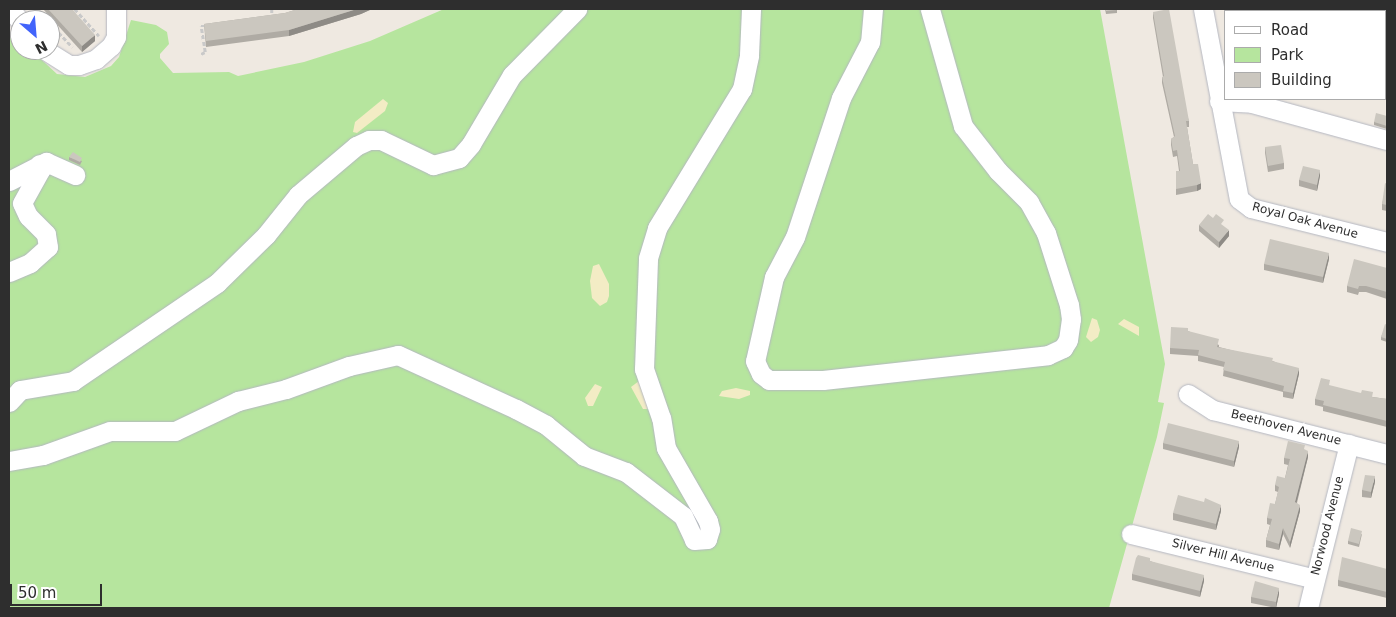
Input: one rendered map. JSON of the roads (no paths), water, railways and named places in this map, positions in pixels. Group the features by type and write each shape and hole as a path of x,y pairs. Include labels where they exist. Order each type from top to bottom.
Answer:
{"street":[{"path":"60,59 69,65 79,66 96,59 111,46 116,37 116,9"},
{"path":"9,402 20,390 73,381 217,283 266,235 298,195 356,146 368,140 381,140 433,165 459,158 471,144 512,75 577,9"},
{"path":"9,461 43,455 110,431 175,431 238,401 286,388 349,366 398,355 516,409 546,425 584,456 626,472 683,516 694,540 707,539 710,529 708,521 666,448 661,418 644,369 648,258 657,228 742,89 749,56 751,9"},
{"path":"873,9 870,42 841,98 795,237 774,277 755,361 761,374 769,380 823,380 1048,355 1063,348 1068,340 1069,305 1046,233 1029,202 992,164 963,126 930,9"},
{"name":"Royal Oak Avenue","path":"1203,9 1235,192 1244,204 1387,242"},
{"path":"1219,101 1247,102 1282,114 1358,130 1386,140"},
{"path":"9,181 39,164 52,163 75,175"},
{"path":"9,272 30,264 48,247 46,234 28,216 22,203 41,169 39,164"},
{"name":"Beethoven Avenue","path":"1188,394 1213,410 1387,454"},
{"name":"Norwood Avenue","path":"1312,607 1315,579 1349,444"},
{"name":"Silver Hill Avenue","path":"1131,534 1315,579"}]}
